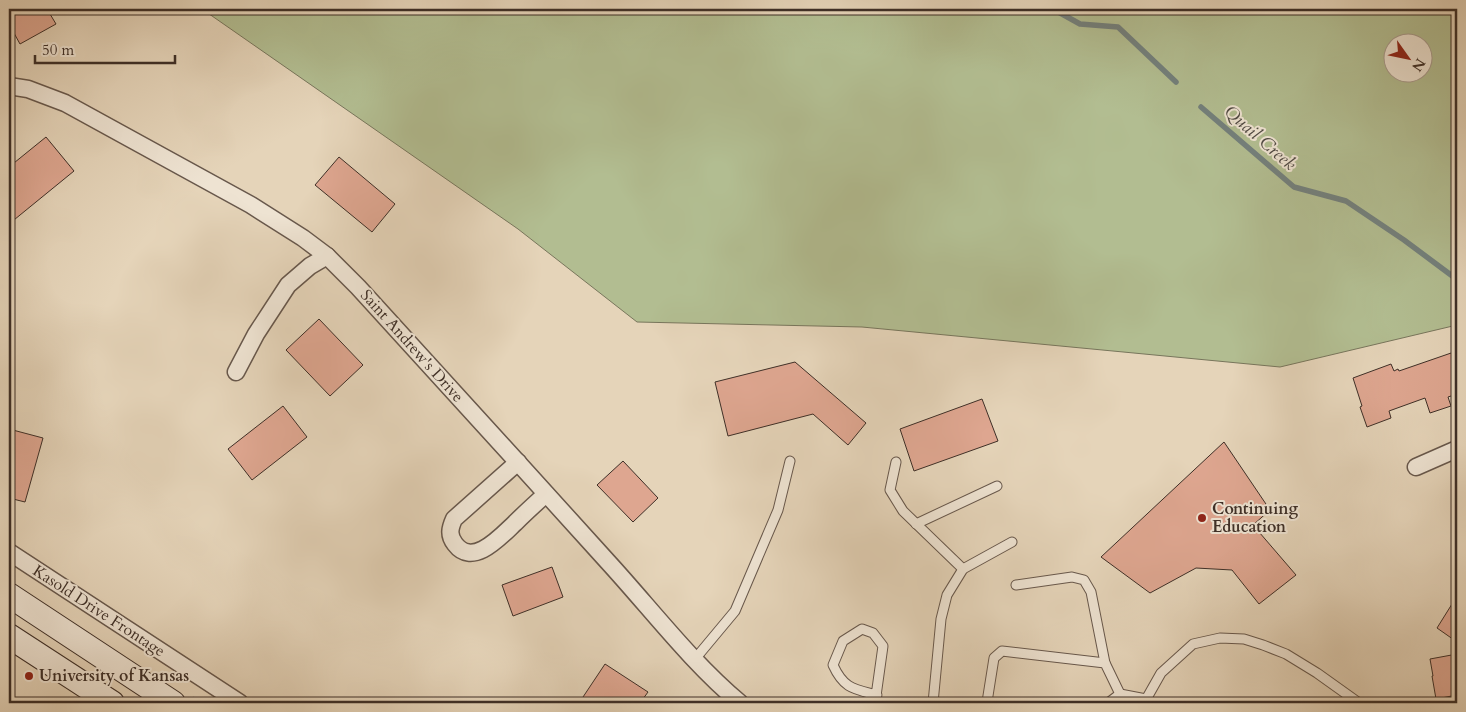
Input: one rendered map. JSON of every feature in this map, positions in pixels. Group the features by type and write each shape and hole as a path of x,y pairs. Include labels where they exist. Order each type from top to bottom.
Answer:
{"main road":[{"path":"9,595 173,703"},
{"path":"9,636 112,703"}],"street":[{"name":"Saint Andrew's Drive","path":"9,86 28,89 65,103 251,206 303,238 327,256 365,294 695,659 723,689 740,703"},
{"path":"236,372 256,334 288,285 310,266 327,256"},
{"path":"1416,467 1457,449"},
{"path":"518,462 454,519 450,528 451,538 461,551 469,553 488,547 546,494"},
{"name":"Kasold Drive Frontage","path":"9,552 240,703"}],"lane":[{"path":"695,659 735,611 778,510 790,461"},
{"path":"896,462 890,490 903,511 963,569"},
{"path":"916,524 997,486"},
{"path":"933,703 941,619 947,595 963,569 1012,542"},
{"path":"1016,585 1072,577 1084,580 1091,592 1105,663 1120,694 1145,701 1162,673 1193,644 1220,638 1244,639 1286,654 1318,673 1359,703"},
{"path":"862,629 873,633 883,646 876,699 851,688 839,678 833,665 843,641 862,629"},
{"path":"989,703 987,702 994,658 1002,651 1105,663"},
{"path":"1108,703 1120,694"}],"green space":[{"path":"202,9 1457,9 1457,325 1280,367 862,327 637,322 518,229"}],"building":[{"path":"9,9 47,9 56,24 20,44 9,24"},
{"path":"46,137 74,171 9,224 9,167"},
{"path":"339,157 395,204 372,232 315,185"},
{"path":"319,319 363,365 330,396 286,350"},
{"path":"1454,352 1457,362 1457,394 1448,397 1451,406 1430,413 1425,398 1389,411 1391,418 1367,427 1353,378 1391,364 1394,371 1398,369 1399,371"},
{"path":"795,362 866,423 848,445 813,414 728,436 715,382"},
{"path":"982,399 998,441 914,471 900,429"},
{"path":"283,406 307,437 252,480 228,449"},
{"path":"9,429 43,438 25,502 9,498"},
{"name":"Continuing Education","path":"1224,442 1270,510 1253,525 1296,575 1259,604 1232,570 1196,568 1150,593 1101,557"},
{"path":"623,461 658,498 633,522 597,485"},
{"path":"552,567 563,597 513,616 502,585"},
{"path":"1457,596 1457,642 1437,628"},
{"path":"1457,654 1457,695 1436,699 1430,659"},
{"path":"605,664 648,692 640,703 579,703"}],"waterway":[{"name":"Quail Creek","path":"1053,9 1080,24 1118,27 1176,82"},
{"name":"Quail Creek","path":"1201,107 1294,187 1346,201 1404,240 1455,278"}],"place":[{"name":"Continuing Education","path":"1202,518"},
{"name":"University of Kansas","path":"29,676"}]}
